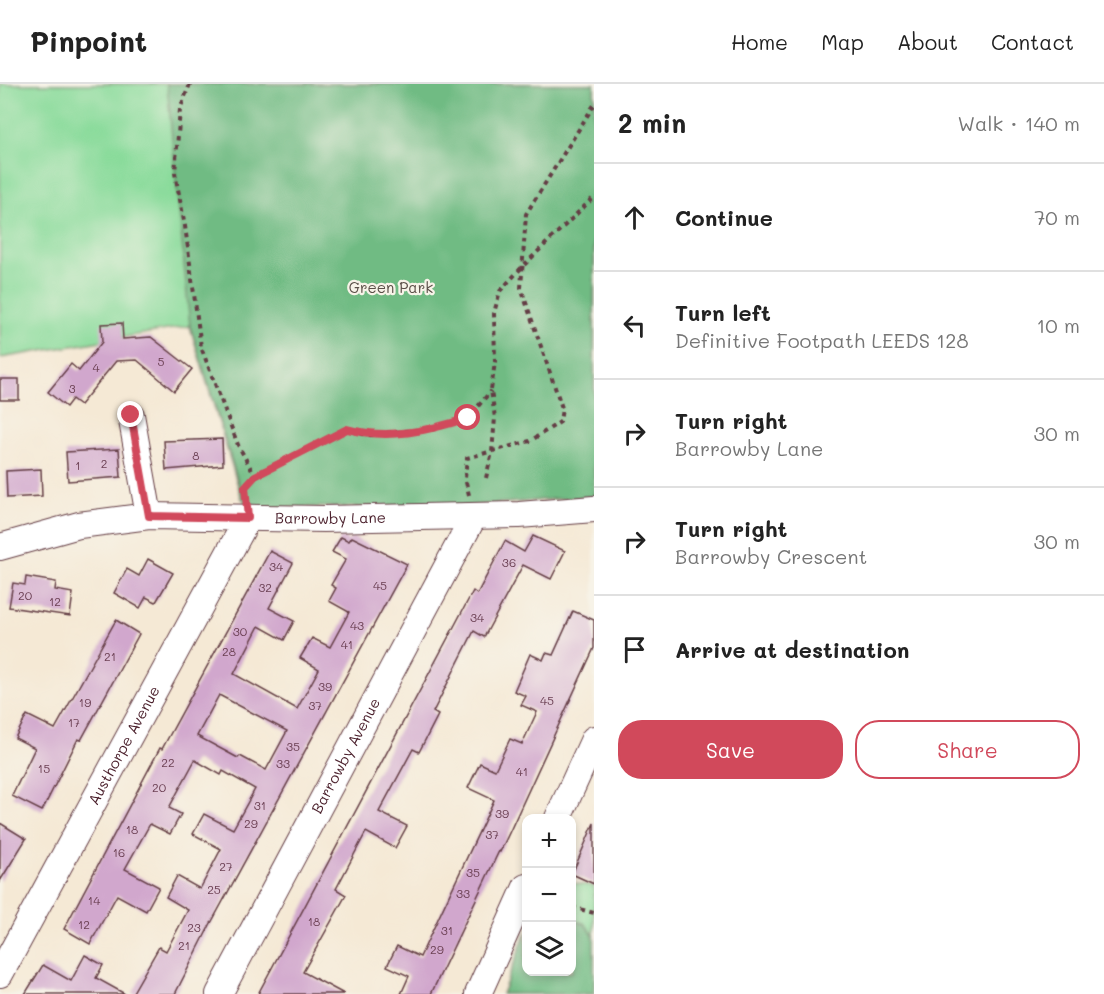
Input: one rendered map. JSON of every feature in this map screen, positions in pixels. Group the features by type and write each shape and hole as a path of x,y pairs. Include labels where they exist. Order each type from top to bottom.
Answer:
{"street":[{"path":"131,415 149,516"},
{"name":"Barrowby Lane","path":"0,547 79,525 149,516 248,518 474,516 594,509"},
{"name":"Barrowby Avenue","path":"219,994 474,516"},
{"name":"Austhorpe Avenue","path":"0,974 248,518"},
{"path":"560,814 594,739"},
{"path":"477,994 522,896"}],"path":[{"path":"190,84 180,109 175,173 185,226 201,346 238,445 255,476"},
{"path":"474,516 465,478 467,458 530,441 560,422 562,408 521,288 526,214 594,105"},
{"path":"486,478 492,452 495,418 491,390 495,362 494,313 500,291 594,197"},
{"path":"248,518 245,487 255,476 347,429 368,435 395,433 433,429 468,418 491,390"},
{"path":"576,908 594,913"}],"green space":[{"name":"Green Park","path":"0,84 594,84 594,496 468,506 242,499 190,326 0,358"},
{"name":"Green Park","path":"167,84 594,84 594,496 468,506 246,508 190,326"},
{"path":"576,884 594,886 594,936 585,924 576,921"},
{"path":"576,921 585,924 594,936 594,994 502,994 522,942 522,976 576,976"}],"building":[{"path":"122,323 123,339 151,337 192,369 174,391 137,360 116,361 80,405 72,399 66,407 48,392 71,364 79,371 102,342 101,324"},
{"path":"0,379 19,379 19,400 0,400"},
{"path":"222,439 223,465 166,470 164,441"},
{"path":"119,449 121,477 68,481 66,452"},
{"path":"41,469 42,496 7,498 6,471"},
{"path":"533,536 565,551 551,579 523,565 484,637 474,631 433,712 438,715 419,752 413,749 379,812 407,826 395,848 366,832 336,889 346,895 303,972 344,994 258,994 473,591 477,594 505,541 524,552"},
{"path":"341,537 349,541 352,537 407,564 210,925 175,994 132,994 159,947 166,951 188,910 166,897 177,876 200,889 221,849 193,834 204,814 233,829 255,789 223,771 221,775 195,760 169,808 181,814 170,834 150,824 125,869 159,887 146,911 117,895 90,944 64,929 160,748 162,749 270,551 293,563 269,608 294,621 284,640 259,626 234,674 297,709 319,669 300,658 312,638 330,647 349,612 329,601 336,588 331,585 346,559 332,552","holes":["219,695 287,731 266,770 197,736"]},
{"path":"148,559 173,573 156,602 146,597 140,608 114,593 127,569 139,576"},
{"path":"26,577 56,582 55,590 73,593 70,616 9,607 13,583 25,585"},
{"path":"573,611 594,620 594,648 510,831 431,994 401,994 409,976 387,966 397,946 420,957 494,800 468,788 480,763 495,770 510,739 522,744 537,712 521,705 526,696 514,691 530,654 543,660 546,653 553,655"},
{"path":"116,620 139,634 81,740 78,739 42,811 12,796 35,748 15,738 27,715 55,729"},
{"path":"0,823 26,839 0,881"},
{"path":"594,823 594,884 576,876 576,865"},
{"path":"85,955 103,965 96,978 125,994 25,994 43,965 71,981"}],"route":[{"path":"131,415 149,516 248,518 245,487 255,476 347,429 368,435 395,433 433,429 468,418"}]}
